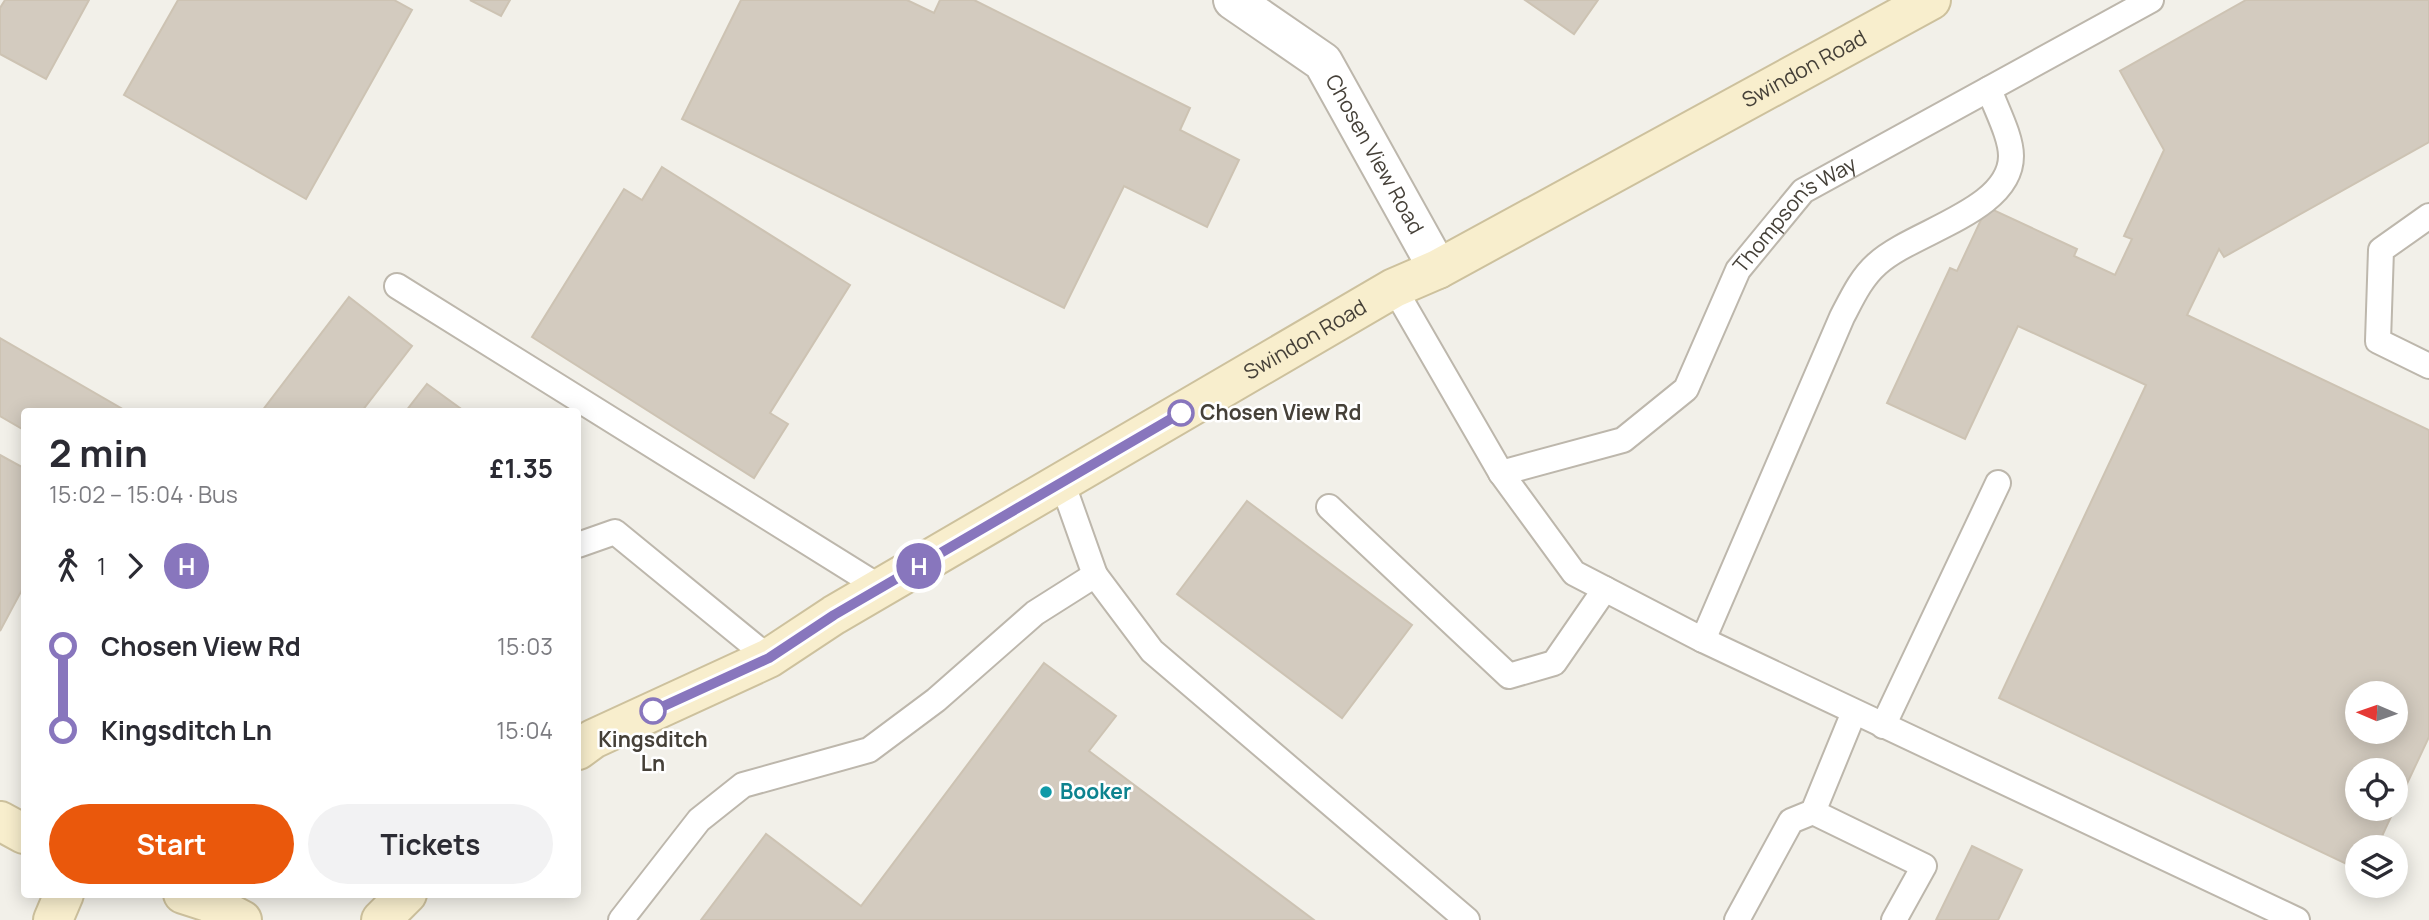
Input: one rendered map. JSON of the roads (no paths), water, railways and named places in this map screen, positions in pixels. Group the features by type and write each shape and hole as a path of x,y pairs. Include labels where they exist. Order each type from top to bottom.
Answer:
{"street":[{"name":"Chosen View Road","path":"1233,0 1324,62 1438,269"},
{"name":"Swindon Road","path":"581,748 593,739 769,658 881,587 1395,288 1438,269 1931,0"},
{"path":"0,821 21,832"},
{"path":"53,920 62,898"},
{"path":"196,898 243,920"},
{"path":"381,920 403,898"}],"lane":[{"name":"Thompson's Way","path":"1501,473 1623,440 1686,388 1738,270 1803,191 2151,0"},
{"path":"1703,640 1842,317 1861,281 1879,262 1993,196 2007,177 2011,155 1989,89"},
{"path":"2429,216 2381,250 2378,341 2429,366"},
{"path":"397,286 881,587"},
{"path":"1395,288 1501,473 1574,573 1703,640 2297,920"},
{"path":"1062,482 1095,575 1152,651 1467,920"},
{"path":"1883,726 1998,483"},
{"path":"1329,507 1508,676 1554,663 1605,589"},
{"path":"581,544 615,532 769,658"},
{"path":"621,920 699,820 743,785 869,750 936,700 1035,613 1095,575"},
{"path":"1737,920 1791,821 1813,812 1854,712"},
{"path":"1813,812 1924,866 1894,920"}],"place":[{"name":"Chosen View Rd","path":"1181,413"},
{"name":"Kingsditch Ln","path":"653,711"},
{"name":"Booker","path":"1046,792"}]}
